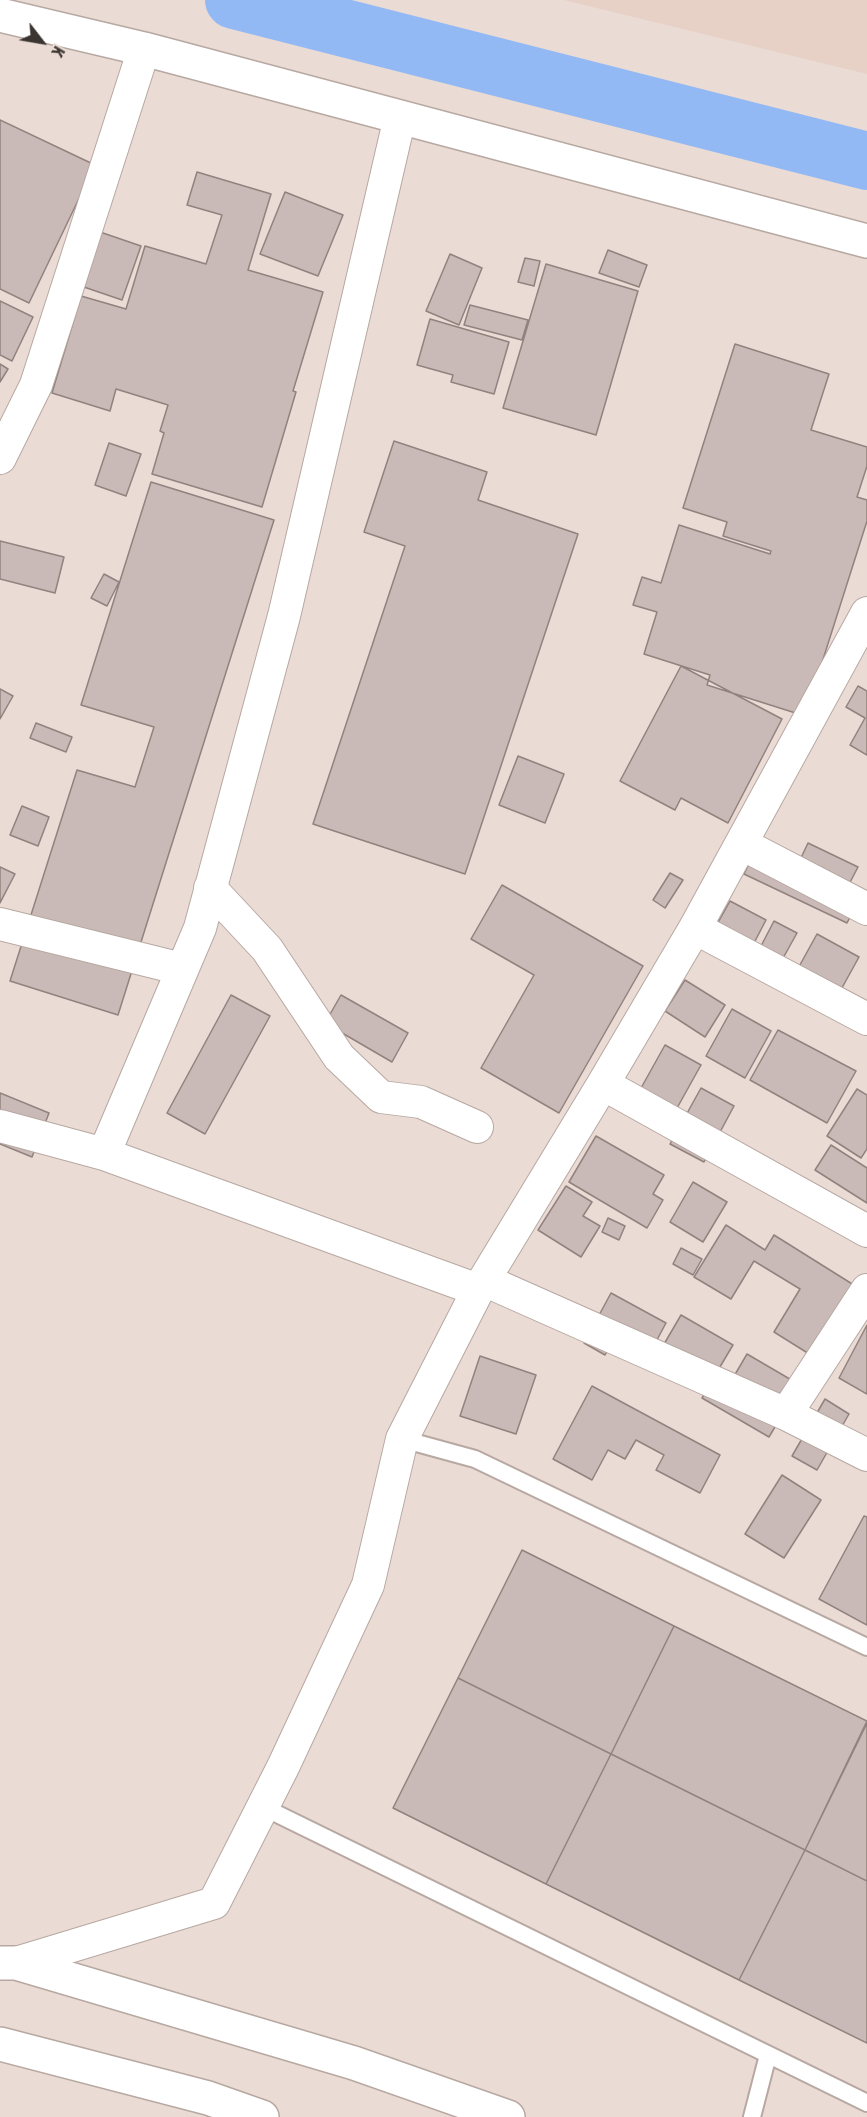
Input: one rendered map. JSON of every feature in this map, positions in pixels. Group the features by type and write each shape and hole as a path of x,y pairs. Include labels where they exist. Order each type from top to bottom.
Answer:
{"street":[{"path":"0,15 144,49 867,241"},
{"path":"4,441 36,386 144,49"},
{"path":"104,1154 200,928 284,616 400,117"},
{"path":"8,1963 214,1904 368,1586 402,1439 481,1285 695,928 867,614"},
{"path":"742,844 867,909"},
{"path":"210,888 267,949 339,1056 381,1097 422,1102 477,1127"},
{"path":"0,924 182,969"},
{"path":"695,928 867,1019"},
{"path":"603,1084 867,1231"},
{"path":"0,1126 104,1154 481,1285 786,1414 867,1455"},
{"path":"786,1414 867,1290"},
{"path":"8,1963 354,2063 508,2117"},
{"path":"0,2044 208,2098 262,2117"}],"lane":[{"path":"402,1439 475,1459 867,1647"},
{"path":"262,1807 867,2103"},
{"path":"752,2117 768,2055"}],"shaded area":[{"path":"564,0 867,0 867,74"}],"building":[{"path":"0,120 95,165 29,303 0,289"},
{"path":"197,172 271,194 248,270 323,292 293,391 296,392 262,507 152,474 164,433 160,431 168,405 116,389 110,411 52,393 81,296 126,309 145,246 206,264 222,215 187,205"},
{"path":"285,192 343,215 318,276 260,254"},
{"path":"100,232 141,246 122,300 81,286"},
{"path":"608,250 647,265 639,287 599,273"},
{"path":"450,254 482,268 459,325 426,311"},
{"path":"525,258 540,261 534,286 518,282"},
{"path":"546,264 638,291 596,435 503,408"},
{"path":"0,301 33,317 12,361 0,355"},
{"path":"470,305 528,320 522,340 464,325"},
{"path":"430,319 509,342 494,394 451,382 453,375 417,365"},
{"path":"735,344 829,374 811,430 867,447 867,466 857,497 867,500 867,521 805,716 707,685 710,675 644,654 657,612 633,605 642,577 661,583 679,525 770,554 771,551 723,536 727,522 683,508"},
{"path":"0,364 8,369 0,382"},
{"path":"394,441 487,472 478,500 578,534 465,874 313,824 405,546 364,532"},
{"path":"109,443 141,454 126,496 95,485"},
{"path":"151,482 274,520 118,1015 10,981 77,770 135,787 154,727 81,705"},
{"path":"0,541 64,557 55,593 0,579"},
{"path":"104,574 119,582 107,606 91,598"},
{"path":"681,666 782,719 728,823 681,798 675,810 620,781"},
{"path":"858,686 867,691 867,755 850,745 865,718 846,707"},
{"path":"0,689 13,696 0,719"},
{"path":"36,723 72,737 66,752 30,738"},
{"path":"518,756 564,774 545,823 499,805"},
{"path":"22,806 49,817 38,846 10,835"},
{"path":"808,843 858,867 846,890 860,897 847,923 744,874 750,861 790,881"},
{"path":"0,867 15,874 0,903"},
{"path":"670,873 683,880 665,908 653,900"},
{"path":"502,885 643,966 559,1113 481,1068 534,975 471,939"},
{"path":"730,901 766,920 742,966 705,946"},
{"path":"774,921 797,933 782,960 760,948"},
{"path":"817,934 859,957 827,1015 785,992"},
{"path":"685,980 725,1005 705,1037 665,1011"},
{"path":"231,995 270,1016 205,1134 167,1113"},
{"path":"341,995 408,1033 392,1062 325,1023"},
{"path":"732,1009 771,1031 745,1078 706,1056"},
{"path":"778,1030 856,1071 827,1123 750,1080"},
{"path":"665,1045 701,1065 667,1126 631,1106"},
{"path":"701,1088 734,1106 704,1162 670,1144"},
{"path":"857,1089 867,1095 867,1149 861,1158 827,1136"},
{"path":"0,1093 49,1113 32,1157 0,1144"},
{"path":"596,1136 664,1175 653,1194 663,1200 647,1228 569,1182"},
{"path":"831,1145 867,1168 867,1203 815,1170"},
{"path":"693,1182 727,1202 703,1242 670,1222"},
{"path":"566,1186 592,1202 583,1216 600,1226 581,1257 538,1230"},
{"path":"608,1218 625,1226 619,1240 602,1232"},
{"path":"726,1225 765,1250 774,1235 857,1287 814,1357 774,1332 800,1289 754,1261 731,1299 694,1277"},
{"path":"681,1248 702,1259 693,1275 673,1264"},
{"path":"611,1293 666,1323 644,1364 610,1346 605,1355 584,1343"},
{"path":"681,1315 733,1345 708,1387 723,1395 747,1354 800,1385 769,1437 702,1398 705,1393 653,1363"},
{"path":"867,1325 867,1394 839,1378"},
{"path":"480,1356 536,1375 516,1434 460,1416"},
{"path":"592,1386 720,1455 700,1493 656,1470 664,1455 636,1440 625,1459 608,1450 592,1480 553,1459"},
{"path":"825,1399 849,1414 817,1470 792,1456"},
{"path":"782,1475 821,1500 784,1558 745,1534"},
{"path":"864,1516 867,1517 867,1625 819,1599"},
{"path":"522,1550 674,1626 611,1754 458,1678"},
{"path":"674,1626 867,1721 805,1850 611,1754"},
{"path":"458,1678 611,1754 546,1884 393,1808"},
{"path":"867,1723 867,1881 805,1850"},
{"path":"611,1754 805,1850 739,1980 546,1884"},
{"path":"805,1850 867,1881 867,2043 739,1980"}],"waterway":[{"path":"234,0 867,161"}]}
